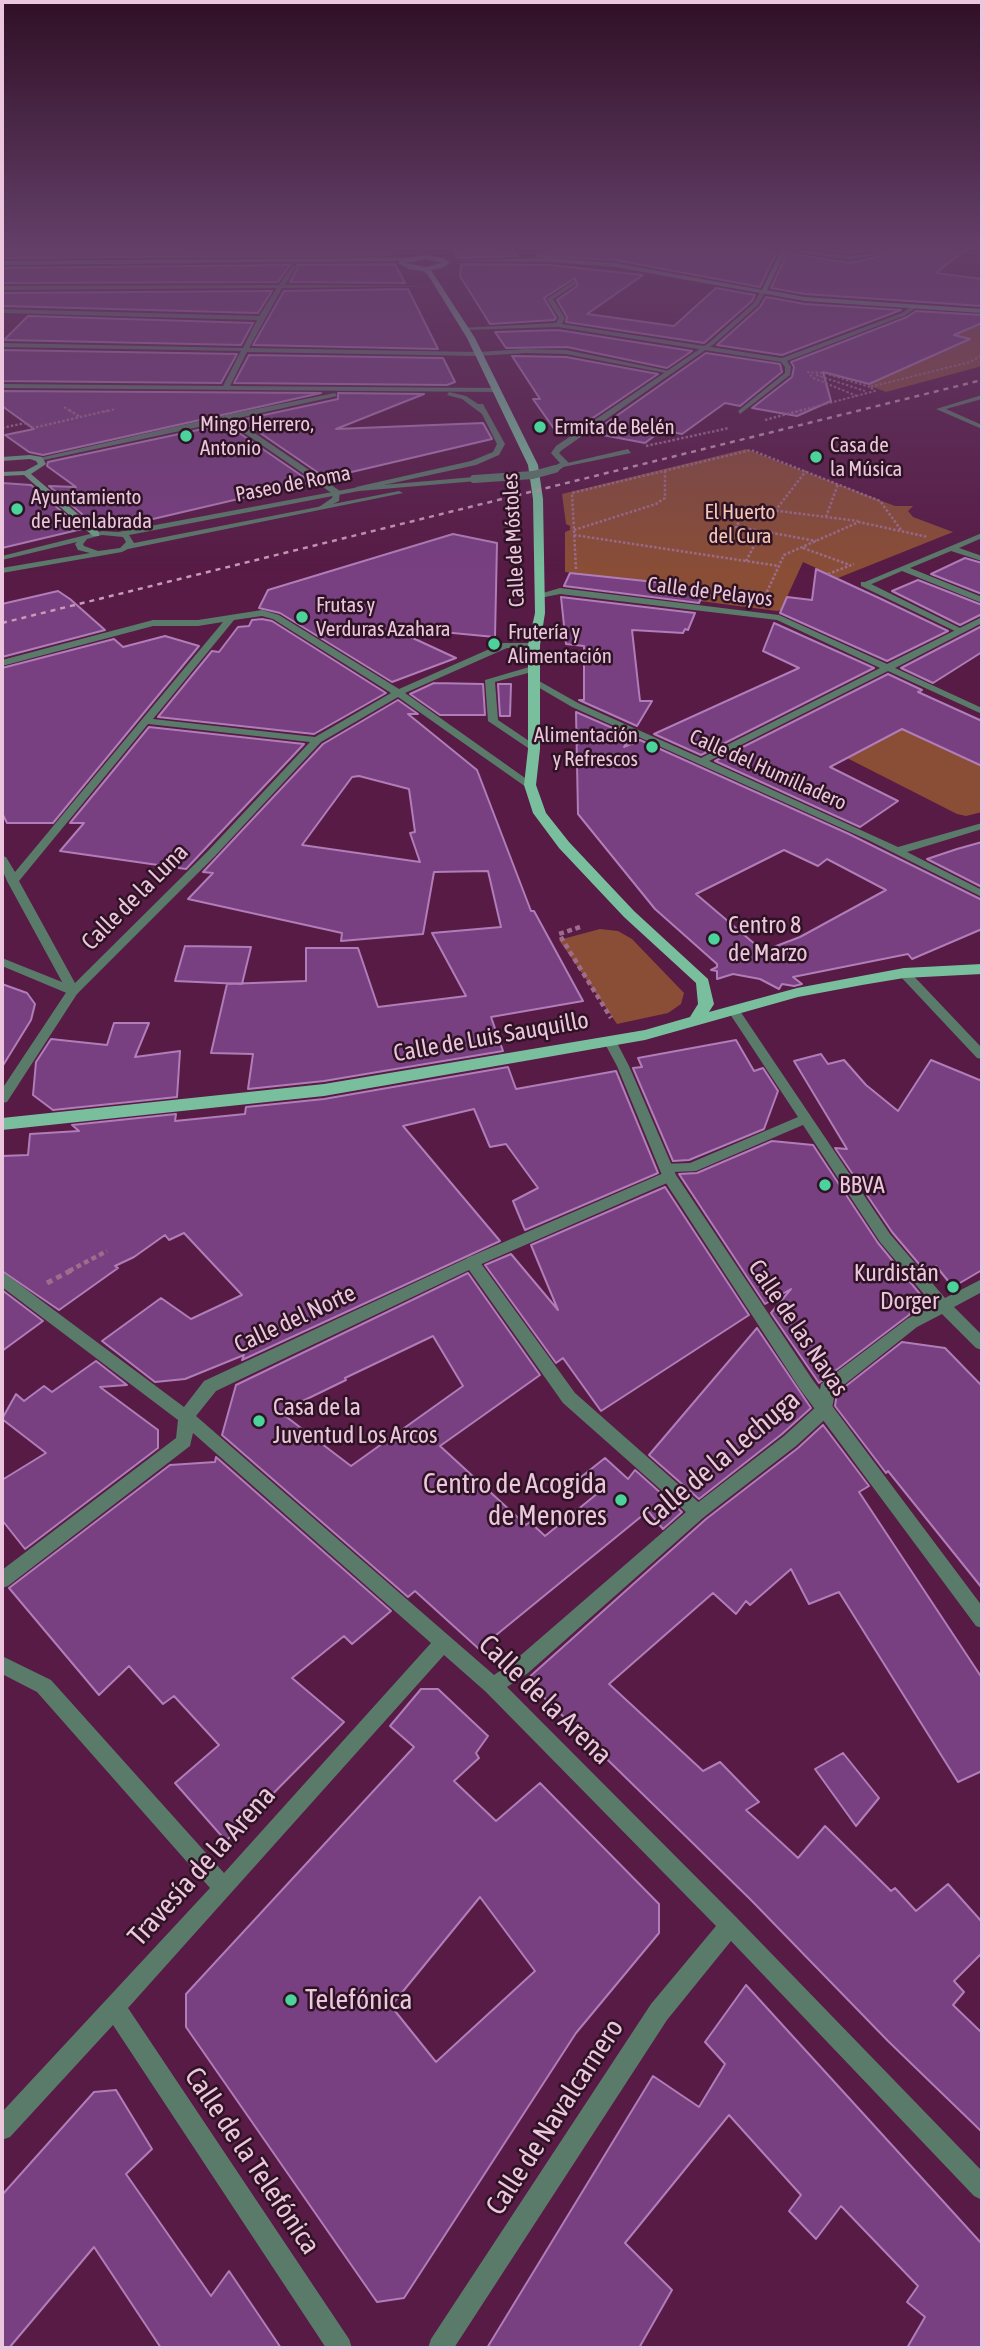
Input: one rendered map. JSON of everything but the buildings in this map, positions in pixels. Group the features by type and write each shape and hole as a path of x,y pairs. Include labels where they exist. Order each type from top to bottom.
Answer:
{"main road":[{"name":"Calle de Móstoles","path":"478,354 533,465 538,499 540,613 534,645 534,749 530,785 540,813 564,845 608,893 703,982 706,1004 695,1023"},
{"path":"2,474 26,473 41,466 38,459 23,456 3,457"},
{"path":"26,473 96,534"},
{"name":"Calle de Luis Sauquillo","path":"2,1124 324,1090 617,1041 695,1023 818,988 904,973 982,969"}],"street":[{"path":"226,387 243,354"},
{"path":"459,354 482,354"},
{"path":"575,354 671,372"},
{"path":"559,467 565,463 555,453 578,434 698,354"},
{"path":"738,354 783,360 800,354"},
{"path":"740,412 788,374 788,367 783,360"},
{"path":"2,386 496,390"},
{"path":"287,388 296,393 298,401"},
{"path":"359,489 473,463 496,453 501,444 476,390"},
{"path":"38,459 298,401 359,392 447,393 464,397 484,412"},
{"path":"982,397 939,409 982,427"},
{"path":"226,417 337,493 336,499 323,507"},
{"name":"Paseo de Roma","path":"96,534 120,534 359,489 534,475 628,451"},
{"name":"Paseo de Roma","path":"104,553 323,507 474,479"},
{"path":"2,558 96,534"},
{"path":"120,534 130,540 126,548"},
{"path":"960,630 864,584 982,535"},
{"path":"83,539 79,544 83,550 104,553"},
{"path":"952,548 982,559"},
{"path":"2,571 104,553"},
{"path":"902,568 982,600"},
{"name":"Calle de Pelayos","path":"540,595 560,591 779,618 982,710"},
{"path":"2,663 153,623 198,623 262,613 276,617 398,693 530,785"},
{"path":"13,881 231,618"},
{"path":"702,761 982,620"},
{"name":"Calle de la Luna","path":"2,1099 73,990 211,854 317,740 398,693 506,645 534,645"},
{"path":"534,749 492,721 490,680 536,676"},
{"name":"Calle del Humilladero","path":"536,676 575,705 897,851 982,894"},
{"path":"146,721 317,740"},
{"path":"897,851 982,826"},
{"path":"2,859 73,990"},
{"path":"2,962 73,990"},
{"path":"904,973 982,1055"},
{"path":"734,1011 885,1238 943,1306 982,1344"},
{"name":"Calle de las Navas","path":"617,1041 624,1066 667,1172 825,1409 982,1620"},
{"name":"Calle del Norte","path":"2,1580 184,1441 186,1416 210,1386 667,1172 691,1168 806,1119"},
{"path":"472,1262 569,1398 698,1512"},
{"name":"Calle de la Arena","path":"2,1279 186,1416 494,1686 730,1925 982,2188"},
{"name":"Calle de la Lechuga","path":"494,1686 521,1667 698,1512 790,1441 825,1409 827,1389 912,1323 982,1285"},
{"name":"Travesía de la Arena","path":"2,2129 444,1642"},
{"path":"2,1665 44,1686 223,1888"},
{"name":"Calle de Navalcarnero","path":"440,2348 659,2012 730,1925"},
{"name":"Calle de la Telefónica","path":"114,2007 340,2348"}],"path":[{"path":"870,387 915,378 941,368 970,362 982,355"},
{"path":"755,422 875,391 870,387 824,373 808,372"},
{"path":"808,372 865,391"},
{"path":"808,372 813,378 858,396"},
{"path":"2,428 24,424 33,428 127,407"},
{"path":"628,451 729,428"},
{"path":"576,569 572,493 751,450 880,502 901,530"},
{"path":"574,532 656,504 665,498 665,471"},
{"path":"775,511 806,471"},
{"path":"826,517 838,484"},
{"path":"816,541 736,527 747,507 901,530 925,536 952,548"},
{"path":"755,616 784,555 859,522"},
{"path":"746,561 762,531"},
{"path":"574,532 779,566"},
{"path":"802,548 850,565"},
{"path":"580,928 559,934 617,1041"},
{"path":"26,1298 49,1282 107,1251"}],"green space":[{"path":"919,354 982,354 982,366 886,392 868,385 889,375"},
{"name":"El Huerto del Cura","path":"746,449 895,506 913,506 908,511 913,517 953,532 838,578 803,562 781,610 777,611 700,601 707,588 565,572 565,532 570,530 570,526 566,524 562,494"},
{"path":"897,727 982,766 982,812 966,816 957,814 847,758 889,736"},
{"path":"600,929 618,931 632,939 684,993 681,1004 668,1013 617,1024 559,940"}],"railway":[{"path":"2,623 982,380"}],"place":[{"name":"Ermita de Belén","path":"540,427"},
{"name":"Mingo Herrero, Antonio","path":"186,436"},
{"name":"Casa de la Música","path":"816,457"},
{"name":"Ayuntamiento de Fuenlabrada","path":"17,509"},
{"name":"Frutas y Verduras Azahara","path":"302,617"},
{"name":"Frutería y Alimentación","path":"494,644"},
{"name":"Alimentación y Refrescos","path":"652,747"},
{"name":"Centro 8 de Marzo","path":"714,939"},
{"name":"BBVA","path":"825,1185"},
{"name":"Kurdistán Dorger","path":"953,1287"},
{"name":"Casa de la Juventud Los Arcos","path":"259,1421"},
{"name":"Centro de Acogida de Menores","path":"621,1500"},
{"name":"Telefónica","path":"291,2000"}]}
